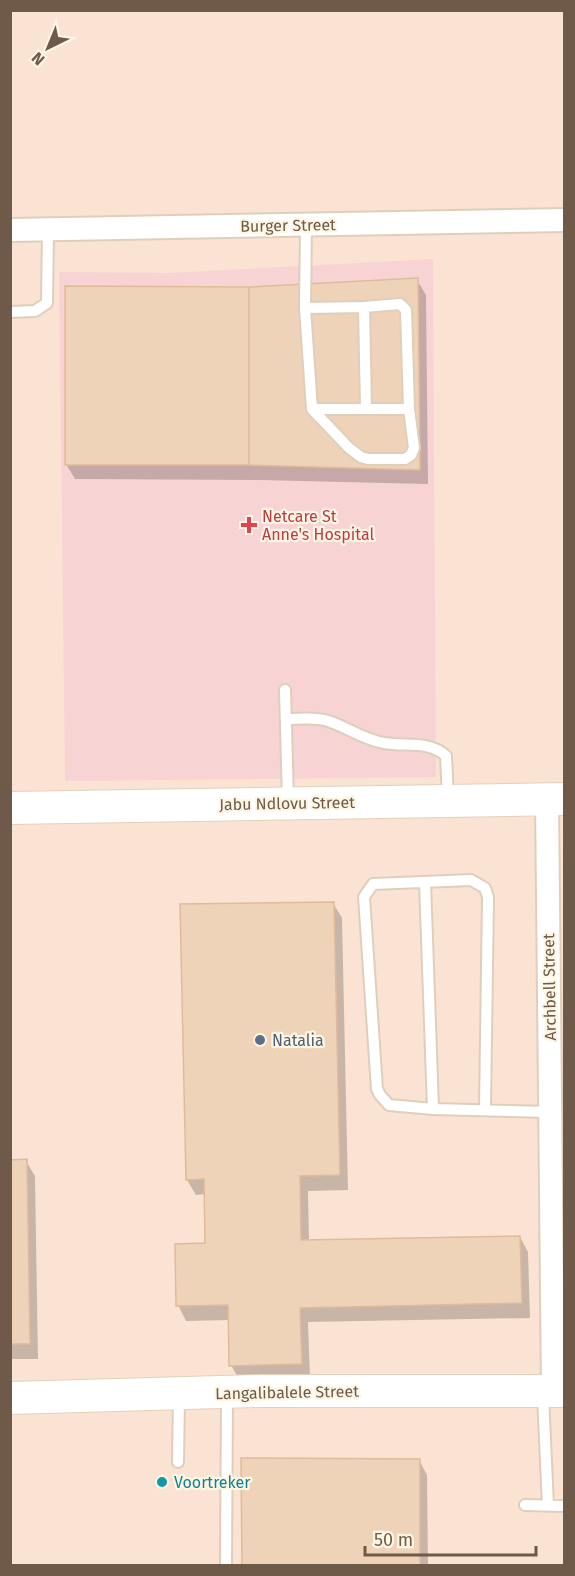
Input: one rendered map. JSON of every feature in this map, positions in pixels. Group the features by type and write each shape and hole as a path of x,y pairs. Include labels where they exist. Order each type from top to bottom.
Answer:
{"street":[{"name":"Burger Street","path":"10,230 564,220"},
{"name":"Jabu Ndlovu Street","path":"10,808 556,799"},
{"name":"Archbell Street","path":"554,1391 551,1112 556,799"},
{"name":"Langalibalele Street","path":"10,1398 179,1393 554,1391"}],"lane":[{"path":"304,308 400,304 406,310 409,409 414,448 411,455 405,459 361,457 349,448 312,409 304,308 306,225"},
{"path":"10,312 34,311 47,303 48,230"},
{"path":"363,307 366,409"},
{"path":"312,409 409,409"},
{"path":"285,690 288,803"},
{"path":"287,719 326,720 384,743 425,746 439,750 446,756 448,800"},
{"path":"485,1109 488,897 485,888 471,880 373,884 364,897 377,1089 380,1095 389,1105 433,1109 551,1112"},
{"path":"425,882 433,1109"},
{"path":"548,1506 554,1391"},
{"path":"178,1462 179,1393"},
{"path":"226,1566 227,1393"},
{"path":"525,1505 564,1506"}],"shaded area":[{"path":"11,11 564,11 564,1565 11,1565"},
{"name":"Netcare St Anne's Hospital","path":"433,259 436,777 65,781 59,272 169,273"}],"building":[{"path":"418,278 420,470 249,465 249,287"},
{"path":"65,286 249,287 249,465 65,465"},
{"name":"Natalia","path":"334,902 340,1175 300,1176 301,1240 520,1236 522,1303 300,1308 302,1364 229,1366 228,1305 176,1306 175,1244 205,1243 204,1179 186,1180 180,904"},
{"path":"27,1159 30,1344 10,1344 10,1160"},
{"path":"241,1458 420,1459 420,1566 242,1566"}],"place":[{"name":"Netcare St Anne's Hospital","path":"249,525"},
{"name":"Natalia","path":"260,1040"},
{"name":"Voortreker","path":"162,1482"}]}
